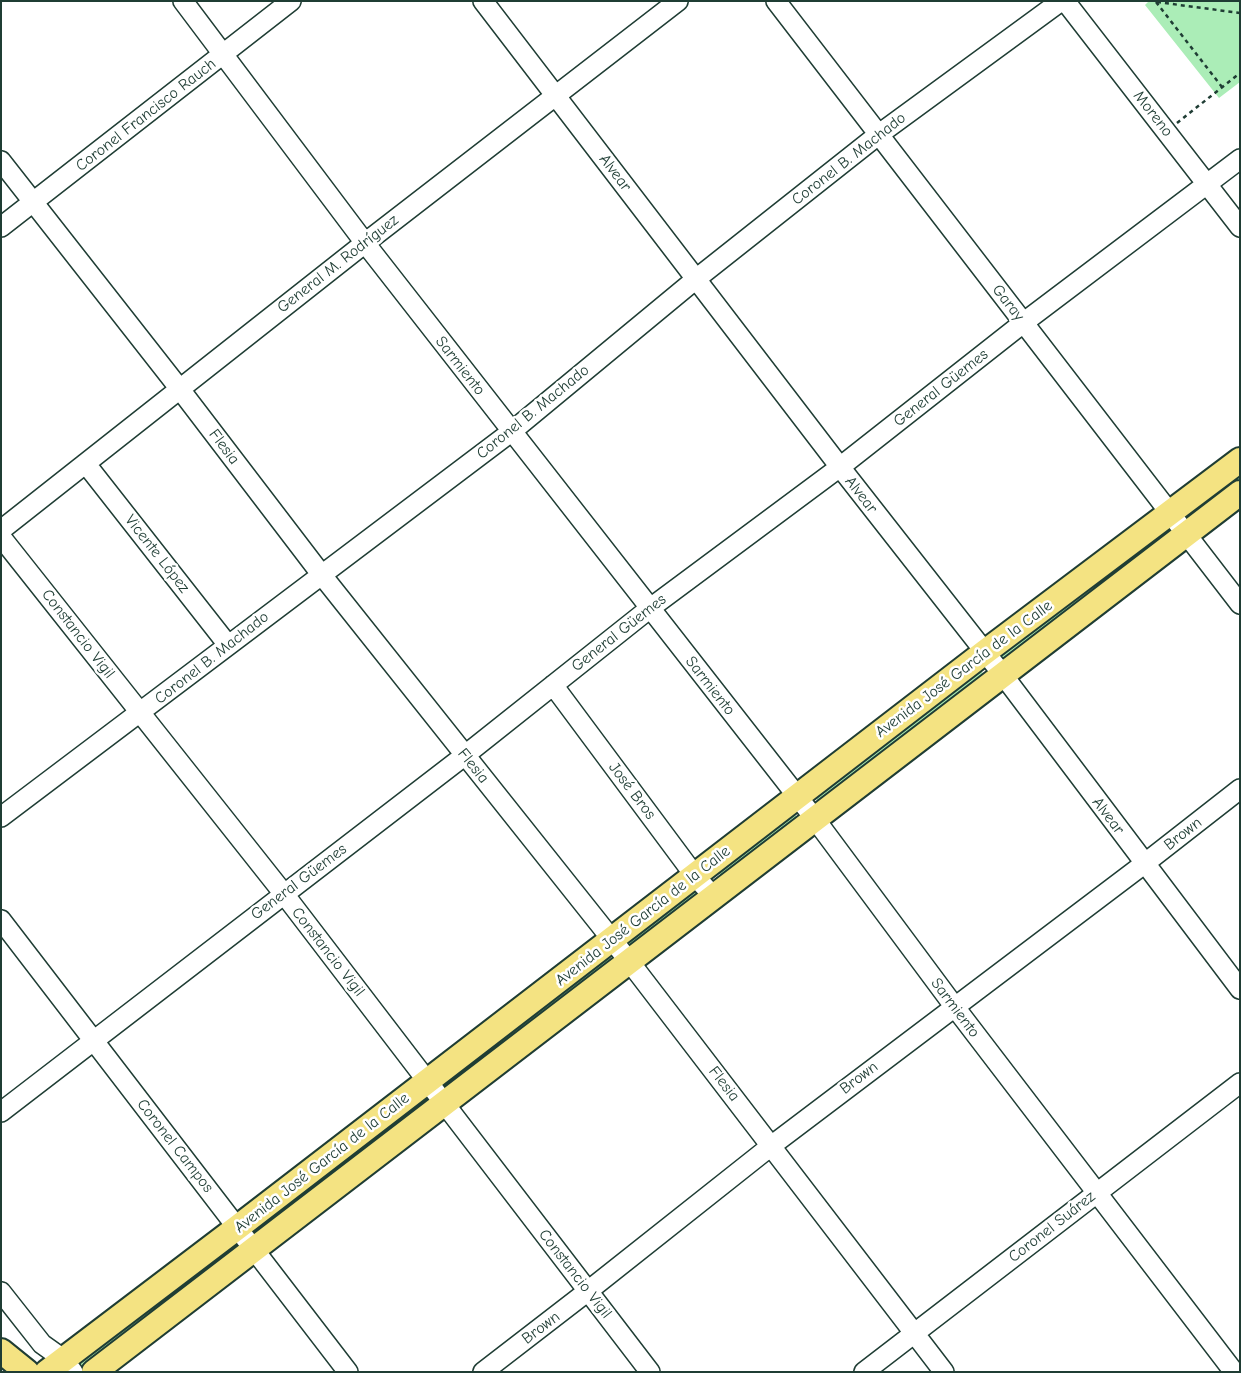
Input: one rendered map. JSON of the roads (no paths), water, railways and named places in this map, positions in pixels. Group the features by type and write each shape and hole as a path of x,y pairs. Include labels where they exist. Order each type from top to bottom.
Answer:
{"main road":[{"name":"Avenida José García de la Calle","path":"61,1368 238,1227 985,652 1171,514 1240,460"},
{"name":"Avenida José García de la Calle","path":"94,1372 1240,493"},
{"path":"1,1351 27,1372"}],"street":[{"name":"Sarmiento","path":"183,1 364,243 798,797 954,1006 1234,1372"},
{"name":"Coronel Francisco Rauch","path":"1,227 291,1"},
{"name":"Alvear","path":"483,1 840,467 1003,675 1240,989"},
{"name":"General M. Rodríguez","path":"1,530 364,243 678,1"},
{"name":"Garay","path":"776,1 1240,604"},
{"name":"Coronel B. Machado","path":"1,817 140,714 228,644 511,432 696,279 878,135 1061,1"},
{"name":"Moreno","path":"1065,1 1240,227"},
{"name":"General Güemes","path":"1,1112 92,1040 464,756 649,609 840,467 1023,323 1240,159"},
{"name":"Flesia","path":"1,161 180,388 321,574 629,961 944,1372"},
{"name":"Vicente López","path":"86,464 228,644"},
{"name":"Constancio Vigil","path":"1,537 284,894 650,1372"},
{"name":"José Bros","path":"553,685 713,896"},
{"name":"Brown","path":"483,1372 771,1146 1144,864 1240,789"},
{"name":"Coronel Campos","path":"1,920 348,1372"},
{"name":"Coronel Suárez","path":"864,1372 1240,1082"},
{"path":"1,1292 61,1368"}]}
